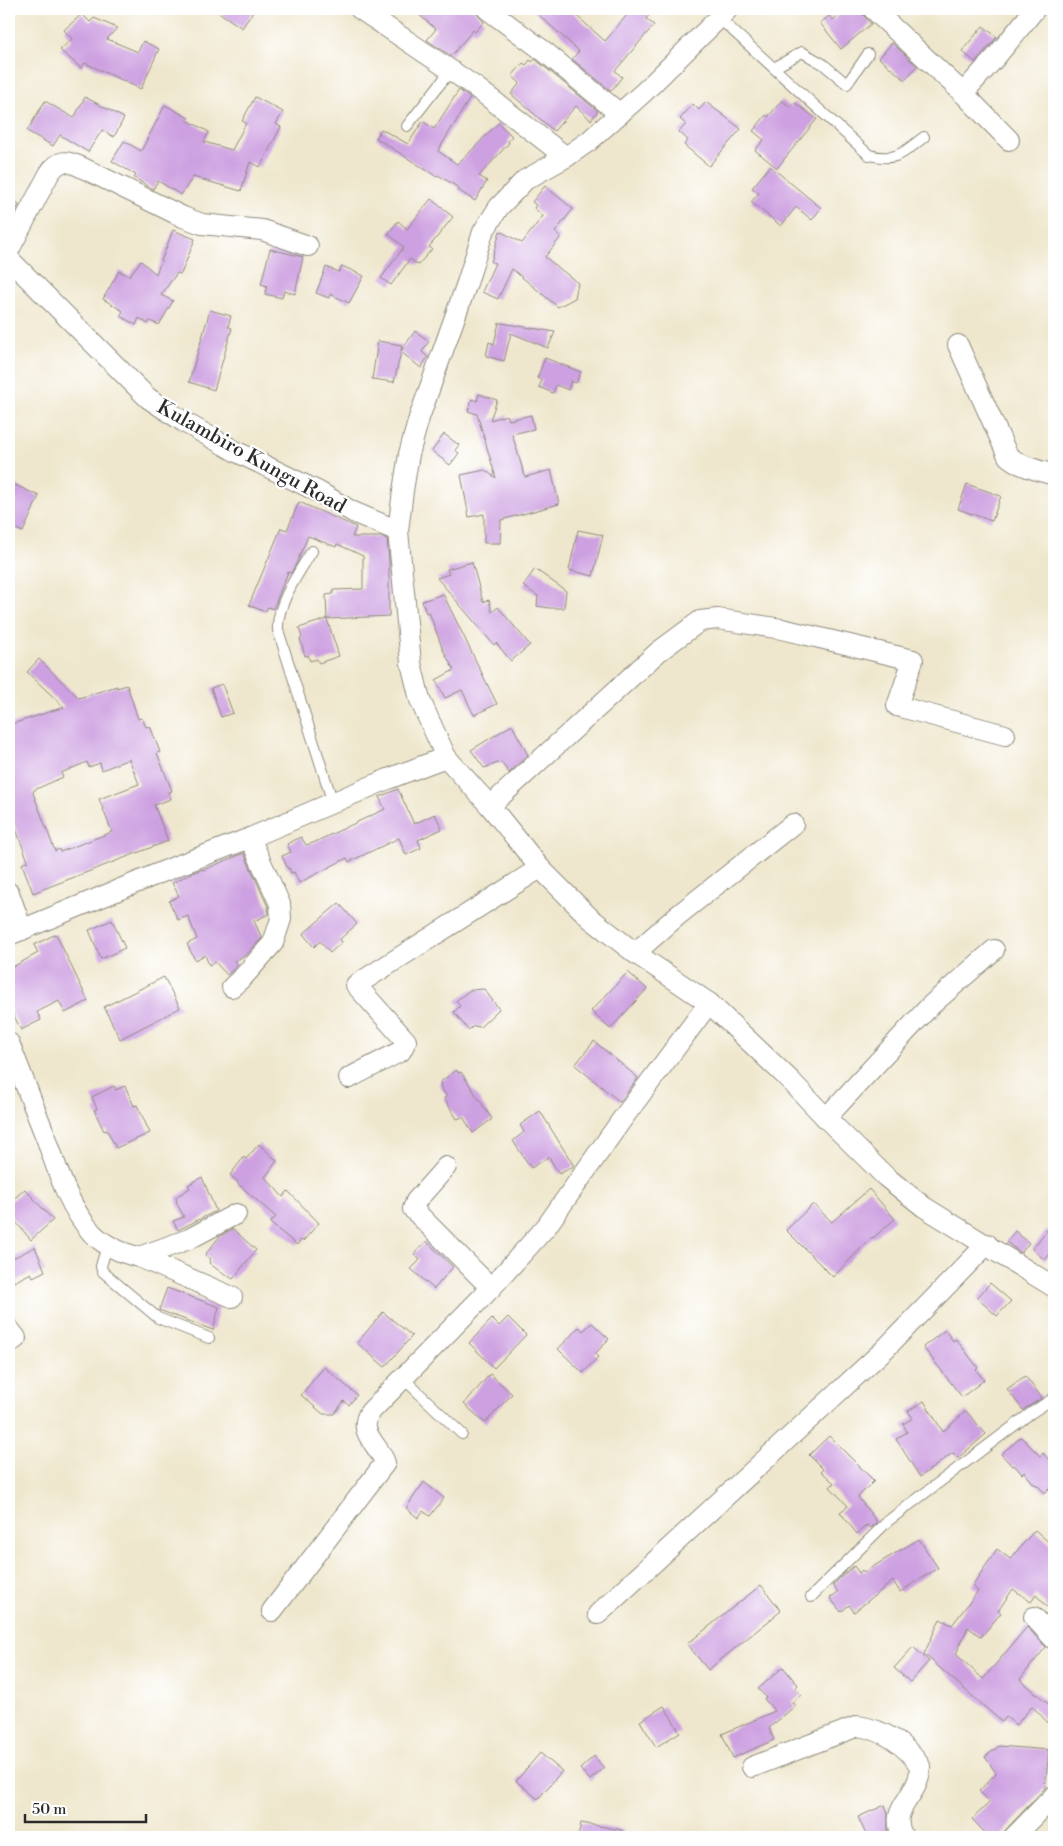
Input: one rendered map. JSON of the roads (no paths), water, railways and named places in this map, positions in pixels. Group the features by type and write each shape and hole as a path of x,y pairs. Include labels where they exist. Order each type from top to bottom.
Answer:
{"street":[{"path":"360,9 451,70 566,156"},
{"path":"487,9 544,52 620,114"},
{"path":"873,9 963,93 1009,140"},
{"path":"963,93 995,58 1035,9"},
{"path":"724,14 620,114 589,140 525,180 499,207 483,232 419,418 409,454 398,531 411,663 420,700 446,757 490,806 540,868 590,918 635,953 710,1004 790,1080 886,1177 924,1207 987,1244 1054,1287"},
{"path":"9,250 49,174 54,166 60,162 80,167 183,217 202,224 262,230 308,246"},
{"name":"Kulambiro Kungu Road","path":"9,259 148,398 184,422 235,451 319,492 354,512 398,531"},
{"path":"958,345 1008,456 1025,466 1054,475"},
{"path":"490,806 658,652 700,621 718,619 782,629 912,660 898,706 1005,735"},
{"path":"9,893 15,932 180,865 259,841 333,803 446,757"},
{"path":"635,953 677,916 793,824"},
{"path":"232,987 273,943 281,918 280,904 259,841"},
{"path":"349,1078 401,1051 406,1041 356,985 540,868"},
{"path":"826,1118 930,1006 994,950"},
{"path":"272,1611 385,1463 383,1456 368,1436 366,1418 491,1288 546,1227 623,1118 710,1004"},
{"path":"9,1044 61,1178 78,1214 92,1233 107,1246 139,1257 232,1297"},
{"path":"446,1167 416,1201 413,1210 491,1288"},
{"path":"139,1257 189,1239 236,1214"},
{"path":"598,1614 885,1349 925,1310 987,1244"},
{"path":"9,1329 16,1338 9,1343"},
{"path":"1034,1617 1054,1639"},
{"path":"752,1767 858,1726 872,1728 889,1735 914,1757 920,1766 919,1778 915,1788 900,1812 898,1823 903,1837"},
{"path":"1014,1837 1054,1796"}],"lane":[{"path":"724,14 774,68 869,155 884,159 900,155 924,137"},
{"path":"774,68 802,52 823,64 847,84 868,54"},
{"path":"407,126 451,70"},
{"path":"312,551 290,589 277,622 333,803"},
{"path":"107,1246 101,1266 102,1271 158,1318 209,1338"},
{"path":"403,1378 462,1434"},
{"path":"811,1597 888,1521 1031,1413 1054,1398"}]}
